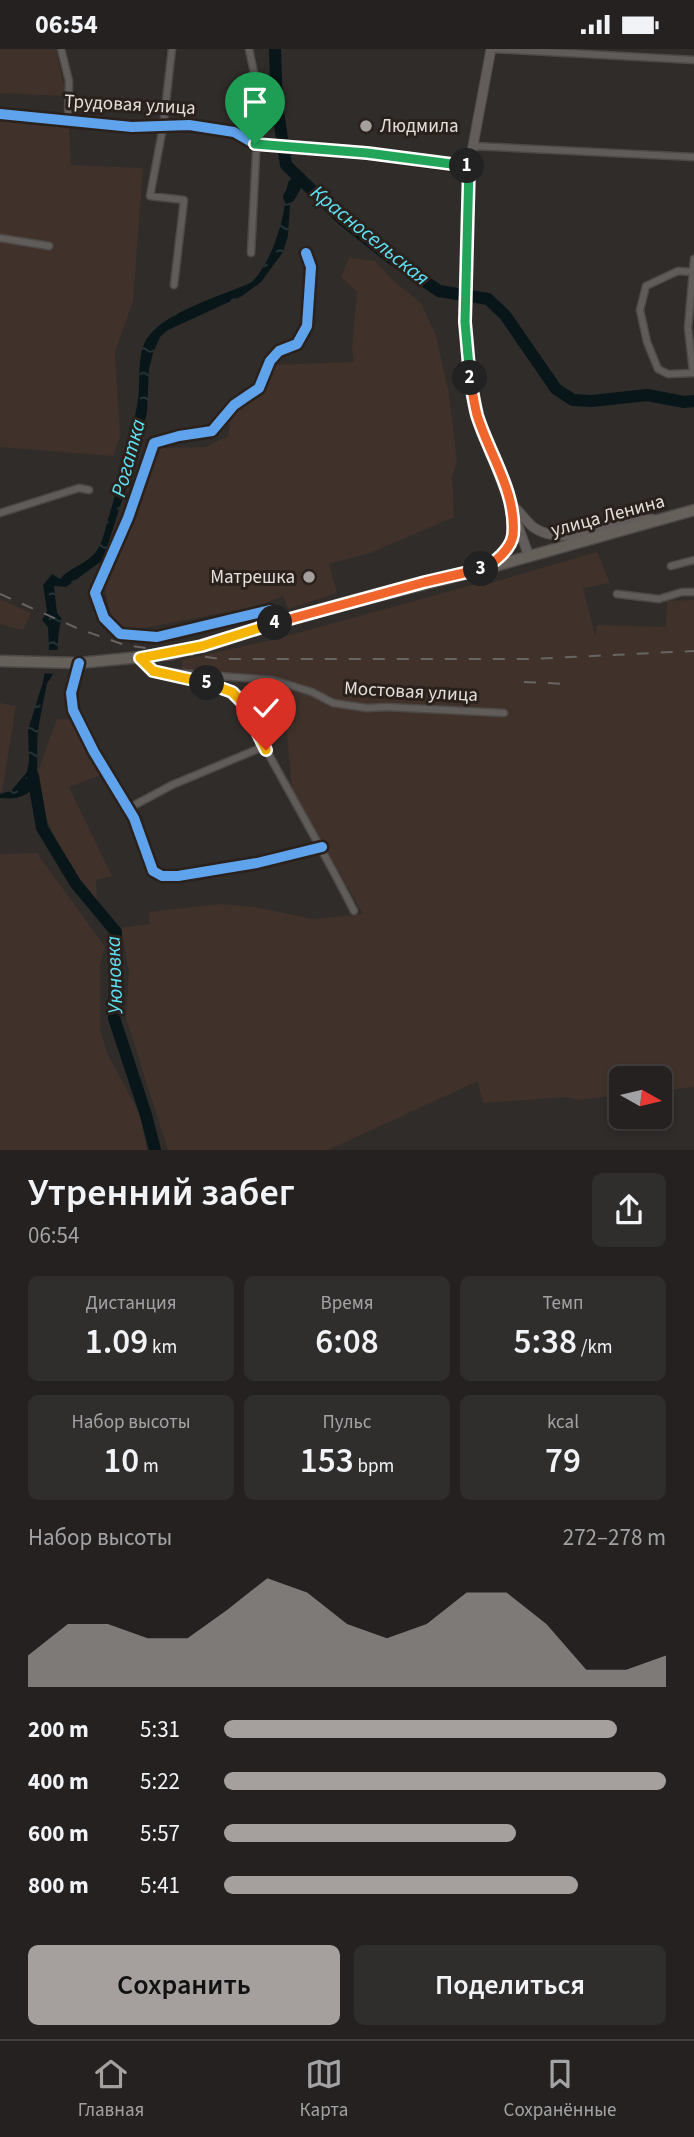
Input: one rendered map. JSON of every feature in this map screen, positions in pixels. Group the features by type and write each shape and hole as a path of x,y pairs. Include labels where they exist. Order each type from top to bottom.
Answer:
{"main road":[{"path":"492,49 469,167 466,350 477,415 529,556"},
{"path":"510,503 536,529 549,534 570,536 638,519 666,518"},
{"path":"484,569 509,547 513,537 510,503"},
{"name":"улица Ленина","path":"0,661 74,663 140,658 202,646 273,624 694,510"}],"street":[{"path":"61,49 69,81 68,120"},
{"path":"172,49 163,127 150,196 184,200 174,285"},
{"path":"249,49 259,96 251,253"},
{"path":"492,49 694,60"},
{"name":"Трудовая улица","path":"0,114 132,127 189,125 234,132 255,144 367,153 469,167"},
{"path":"473,146 694,157"},
{"path":"0,238 49,246"},
{"path":"273,624 270,610 157,637 120,634 104,618 95,593 128,518 154,443 212,431 234,405 259,389 270,361 279,351 297,344 307,325 309,311 311,267 306,253"},
{"path":"692,272 678,271 646,286 640,310 647,342 659,369 668,374 694,372 688,328 694,259"},
{"path":"0,513 79,488 89,490"},
{"path":"671,566 694,561"},
{"path":"617,594 659,599 682,592 694,593"},
{"path":"140,658 153,671 207,683 232,692 243,703 354,911"},
{"path":"74,663 71,693 74,710 93,753 129,808 153,871 162,876 178,876 257,863 322,847"},
{"name":"Мостовая улица","path":"153,671 274,680 312,692 333,703 367,708 504,713"},
{"path":"129,808 172,785 265,746"}],"shaded area":[{"path":"0,49 56,49 66,96 0,93"},
{"path":"0,119 69,126 71,165 143,168 133,301 115,352 120,437 113,456 0,447"},
{"path":"349,258 375,261 421,303 436,336 449,395 457,462 452,476 454,517 370,553 329,564 337,593 288,609 283,596 258,606 144,628 122,628 111,616 104,587 141,503 159,448 206,447 228,436 232,415 263,390 273,365 354,362 352,349 357,292 341,277"},
{"path":"597,552 610,583 583,588 595,636 597,625 666,627 667,601 694,600 694,1087 672,1090 672,1066 609,1066 609,1096 483,1103 478,1081 328,1150 168,1150 126,1018 129,972 121,928 150,924 149,912 220,904 254,907 313,919 363,914 292,789 283,689 182,672 182,660 276,639 483,582 491,583"},
{"path":"0,599 31,613 23,630 0,624"},
{"path":"0,703 16,706 2,792 0,792"},
{"path":"57,719 87,720 111,771 69,787 112,876 96,880 97,901 76,882 43,811 36,777"},
{"path":"37,853 105,947 100,964 100,1029 107,1053 139,1113 147,1150 0,1150 0,854"}],"water":[{"path":"290,177 301,188 292,192 288,236 283,252 261,282 242,296 168,330 160,337 149,369 147,412 139,447 103,560 66,587 54,586 57,613 62,619 57,661 47,683 40,720 33,788 16,798 0,798 0,794 11,791 27,772 28,730 43,682 49,648 48,627 42,620 47,611 43,585 52,574 60,579 89,559 101,543 132,430 144,343 157,327 182,311 252,282 263,268 275,242"}],"pier":[{"path":"45,650 62,650 56,674 41,673"}],"waterway":[{"name":"Красносельская","path":"275,49 277,105 286,165 342,219 391,258 439,291 488,299 505,315 556,389 573,400 592,401 647,395 684,402 694,401"},
{"name":"Рогатка","path":"289,197 300,178"},
{"name":"Уюновка","path":"33,776 42,828 76,884 116,932 114,1018 155,1150"}],"railway":[{"path":"0,594 79,629 125,645 221,659 530,659 694,651"},
{"path":"524,682 568,684"}],"cycle path":[{"path":"0,114 132,127 189,125 234,132 255,144 367,153 469,167"},
{"path":"273,624 270,610 157,637 120,634 104,618 95,593 128,518 154,443 212,431 234,405 259,388 270,361 279,351 297,344 307,326 311,267 306,253"},
{"path":"79,663 71,693 73,710 94,752 134,818 153,871 162,876 178,876 257,863 322,847"}],"place":[{"name":"Людмила","path":"366,126"},
{"name":"Матрешка","path":"309,577"}],"route":[{"path":"255,144 367,153 469,167 466,350 477,415 508,494 513,518 513,537 509,547 484,569 425,582 172,654 140,658 153,671 207,683 232,692 243,703 266,750"}]}
